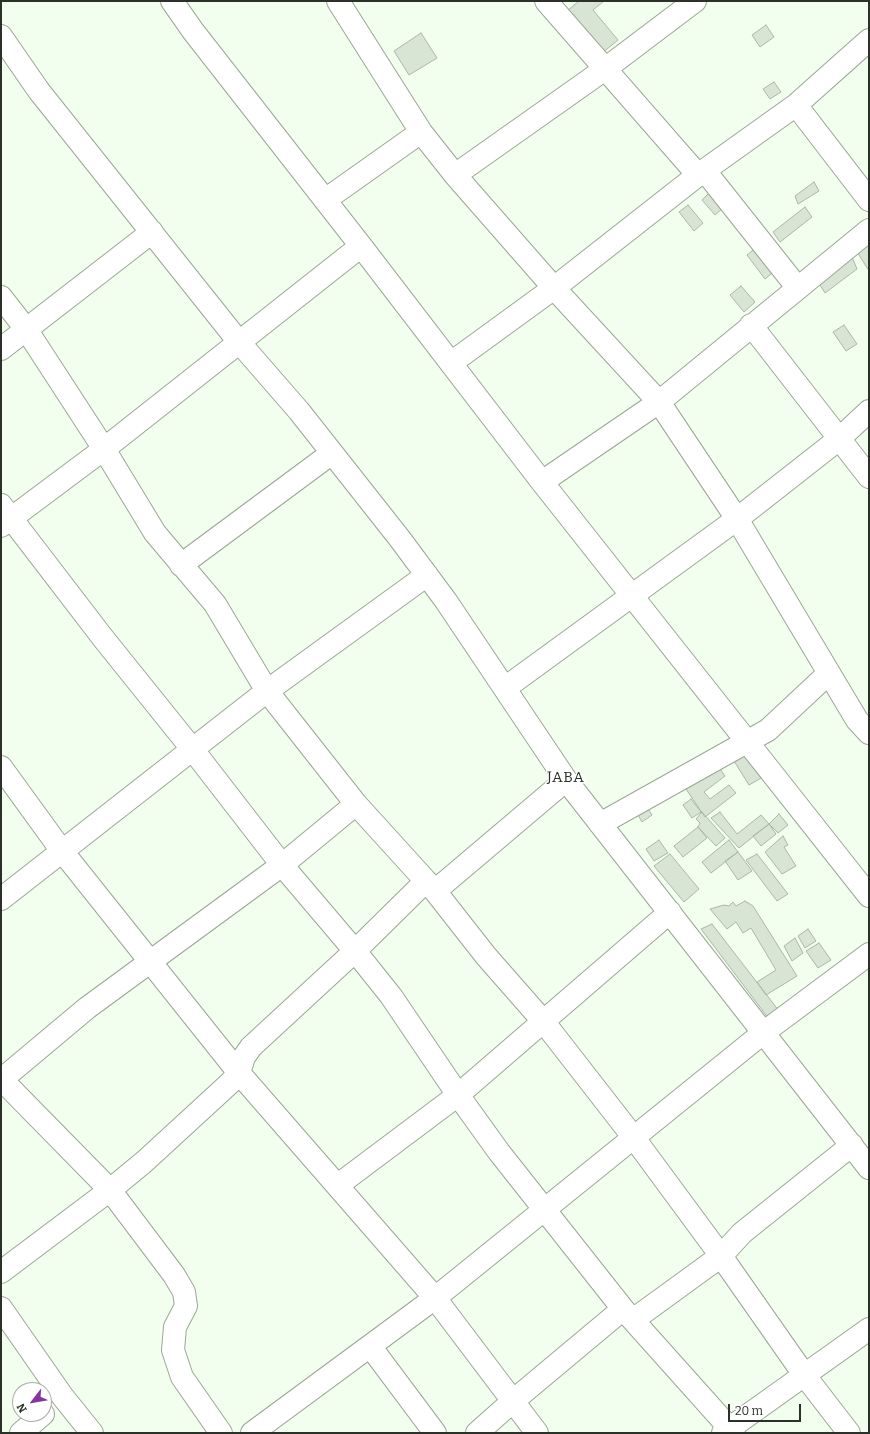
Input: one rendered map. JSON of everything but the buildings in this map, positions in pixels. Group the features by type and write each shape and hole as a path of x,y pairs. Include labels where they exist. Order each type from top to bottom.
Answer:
{"street":[{"path":"172,1 193,31 361,246 542,482 869,896"},
{"path":"338,1 421,132 455,175 554,288 658,402 737,519 829,673 858,720 869,733"},
{"path":"546,1 605,69 701,173 798,287"},
{"path":"455,175 605,69 695,1"},
{"path":"1,36 39,91 239,342 299,411 400,539 446,601 566,780 869,1168"},
{"path":"450,363 554,288 701,173 796,105 869,40"},
{"path":"796,105 869,200"},
{"path":"325,200 421,132"},
{"path":"542,482 658,402 869,230"},
{"path":"1,349 152,232"},
{"path":"361,246 104,449 4,516 193,750 282,865 391,996 498,1152 628,1314 729,1431 869,1329"},
{"path":"1,297 26,329 104,449 155,533 215,604 267,691 356,804 431,886 486,956 542,1021 634,1138 721,1256 805,1376 848,1433"},
{"path":"751,325 869,477"},
{"path":"505,688 737,519 839,440 869,411"},
{"path":"181,565 332,453"},
{"path":"1,899 267,691 427,575"},
{"path":"600,824 768,730 829,673"},
{"path":"1,767 62,851 239,1073 436,1298 537,1433"},
{"path":"1,1272 110,1190 144,1162 230,1083 239,1073 244,1057 250,1047 355,951 431,886 566,780"},
{"path":"221,1433 182,1377 173,1350 175,1327 186,1306 184,1292 174,1275 110,1190 1,1079 87,1008 282,865 356,804"},
{"path":"338,1185 458,1095 670,912"},
{"path":"252,1433 436,1298 763,1033 869,954"},
{"path":"478,1433 513,1401 628,1314 721,1256 742,1233 852,1145"},
{"path":"1,1308 63,1397 92,1433"},
{"path":"370,1346 435,1433"},
{"path":"52,1407 63,1397"},
{"path":"21,1433 34,1422"}],"district":[{"name":"JABA","path":"566,778"}]}
